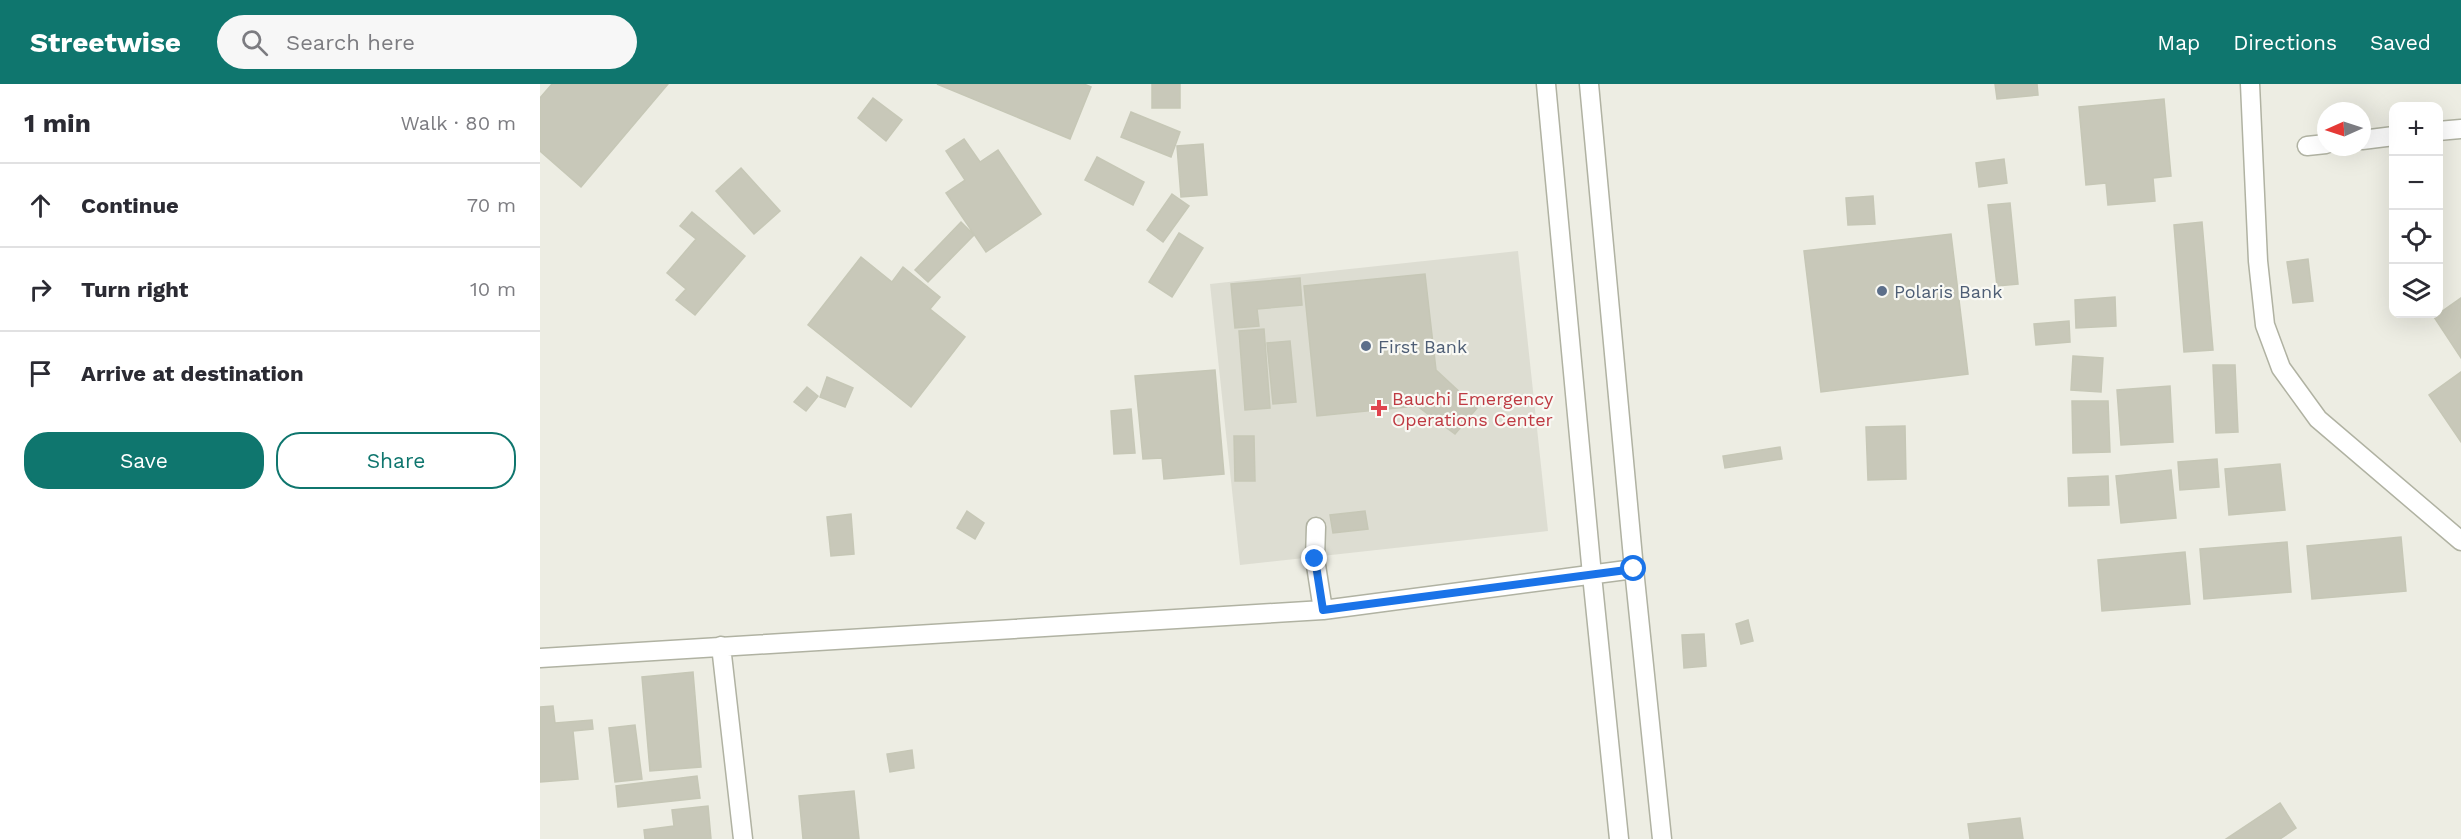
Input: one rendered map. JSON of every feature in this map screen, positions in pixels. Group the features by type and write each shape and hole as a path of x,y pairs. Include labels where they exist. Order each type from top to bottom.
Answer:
{"street":[{"path":"1546,84 1619,839"},
{"path":"1589,84 1634,569 1662,839"},
{"path":"2250,84 2258,261 2265,325 2281,368 2319,419 2461,541"},
{"path":"2443,131 2461,129"},
{"path":"2371,139 2389,137"},
{"path":"2307,146 2317,145"},
{"path":"1316,527 1315,559 1323,610"},
{"path":"540,658 1323,610 1634,569"},
{"path":"721,646 743,839"}],"shaded area":[{"name":"Bauchi Emergency Operations Center","path":"1518,251 1548,531 1240,565 1210,284"}],"building":[{"path":"552,84 668,84 581,187 540,151 540,98"},
{"path":"937,84 1084,84 1091,87 1070,139"},
{"path":"1152,84 1180,84 1180,108 1152,108"},
{"path":"1995,84 2037,84 2038,95 1997,99"},
{"path":"873,98 902,120 886,141 858,118"},
{"path":"2164,99 2171,176 2153,178 2155,201 2108,205 2106,183 2086,185 2079,107"},
{"path":"1131,112 1180,132 1171,157 1121,137"},
{"path":"964,139 980,162 998,150 1041,214 986,252 946,193 965,180 946,151"},
{"path":"1203,144 1207,195 1181,197 1177,146"},
{"path":"1097,157 1144,182 1133,205 1085,180"},
{"path":"2004,159 2007,183 1979,187 1976,163"},
{"path":"741,168 780,211 754,234 716,191"},
{"path":"1172,194 1189,206 1163,242 1147,230"},
{"path":"1873,196 1875,224 1848,225 1846,198"},
{"path":"2010,203 2018,284 1997,286 1988,205"},
{"path":"692,212 745,256 695,315 676,300 686,289 667,273 696,239 680,226"},
{"path":"961,222 974,235 928,282 915,270"},
{"path":"2202,222 2213,350 2184,352 2174,225"},
{"path":"1179,233 1203,248 1172,297 1149,282"},
{"path":"1951,234 1968,374 1821,392 1804,251"},
{"path":"861,257 892,282 903,267 940,297 930,309 965,337 911,407 808,325"},
{"path":"2308,259 2313,301 2293,303 2287,262"},
{"path":"1425,274 1436,370 1477,408 1455,434 1417,406 1317,416 1304,286"},
{"path":"1300,278 1302,305 1257,309 1259,326 1235,328 1231,284"},
{"path":"2115,297 2116,326 2076,328 2075,300"},
{"path":"2461,298 2461,358 2435,318 2443,318 2443,311"},
{"path":"2069,321 2070,342 2036,345 2034,324"},
{"path":"1264,329 1270,408 1245,410 1239,331"},
{"path":"1290,341 1296,402 1273,404 1267,343"},
{"path":"2073,356 2103,358 2101,392 2071,390"},
{"path":"2213,365 2235,365 2238,432 2216,433"},
{"path":"1215,370 1224,474 1164,479 1162,458 1143,459 1135,376"},
{"path":"2461,372 2461,442 2429,395"},
{"path":"827,377 853,388 845,407 820,397"},
{"path":"2170,386 2173,442 2121,445 2117,390"},
{"path":"807,387 818,396 806,411 794,402"},
{"path":"2072,401 2108,401 2110,452 2073,453"},
{"path":"1131,409 1135,453 1114,454 1111,411"},
{"path":"1905,426 1906,479 1868,480 1866,427"},
{"path":"1234,436 1254,436 1255,481 1235,481"},
{"path":"1780,447 1782,459 1725,468 1723,456"},
{"path":"2217,459 2219,487 2180,490 2178,462"},
{"path":"2280,464 2285,510 2229,515 2225,469"},
{"path":"2171,470 2176,518 2121,523 2116,476"},
{"path":"2108,476 2109,505 2069,506 2068,478"},
{"path":"967,511 984,523 975,539 957,528"},
{"path":"1365,511 1368,529 1333,533 1330,515"},
{"path":"851,514 854,554 831,556 827,517"},
{"path":"2401,537 2406,591 2312,599 2307,546"},
{"path":"2287,542 2291,592 2204,599 2200,549"},
{"path":"2185,552 2190,604 2102,611 2098,560"},
{"path":"1748,620 1753,641 1741,644 1736,624"},
{"path":"1704,634 1706,666 1684,668 1682,635"},
{"path":"693,672 701,767 650,771 642,677"},
{"path":"553,706 555,723 592,720 593,729 573,731 578,779 540,782 540,707"},
{"path":"635,725 642,779 615,782 609,728"},
{"path":"912,750 914,768 890,772 887,754"},
{"path":"697,776 700,798 618,807 616,786"},
{"path":"854,791 859,839 803,839 799,796"},
{"path":"2280,803 2296,828 2280,839 2226,839"},
{"path":"708,806 711,839 645,839 644,830 674,826 672,810"},
{"path":"2020,818 2023,839 1970,839 1968,824"}],"place":[{"name":"Polaris Bank","path":"1882,291"},
{"name":"First Bank","path":"1366,346"},
{"name":"Bauchi Emergency Operations Center","path":"1379,408"}],"route":[{"path":"1315,559 1323,610 1634,569"}]}
